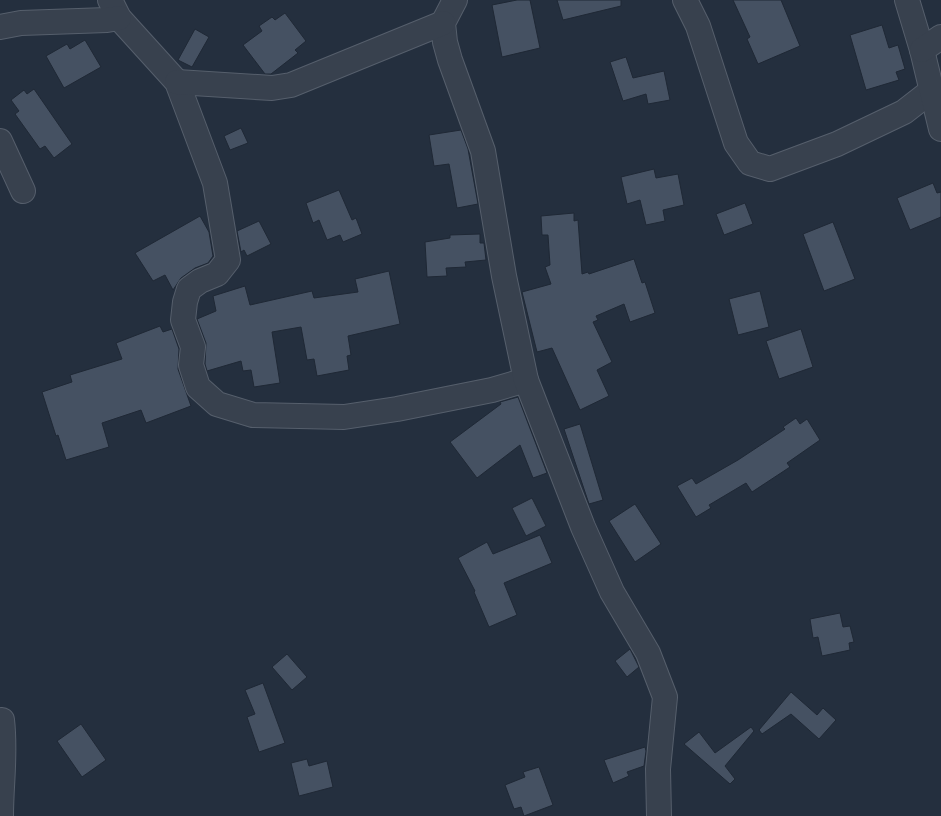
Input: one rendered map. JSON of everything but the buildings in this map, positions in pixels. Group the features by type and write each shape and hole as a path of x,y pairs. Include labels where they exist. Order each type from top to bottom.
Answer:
{"street":[{"path":"455,0 443,22 445,42 483,150 504,276 526,380 583,527 612,592 648,653 665,697 658,769 658,816"},
{"path":"685,0 698,26 736,143 750,163 760,167 770,169 837,144 904,112 931,91"},
{"path":"907,0 922,50 941,129"},
{"path":"0,27 21,23 107,20 115,9 178,82 215,183 227,251 228,260 218,274 200,281 190,289 185,302 183,320 193,347 191,365 198,387 217,404 253,415 344,417 492,390 526,380"},
{"path":"178,82 272,88 291,85 443,22"},
{"path":"922,50 941,37"},
{"path":"0,141 23,191"},
{"path":"1,816 1,786 5,766 2,720"}]}
